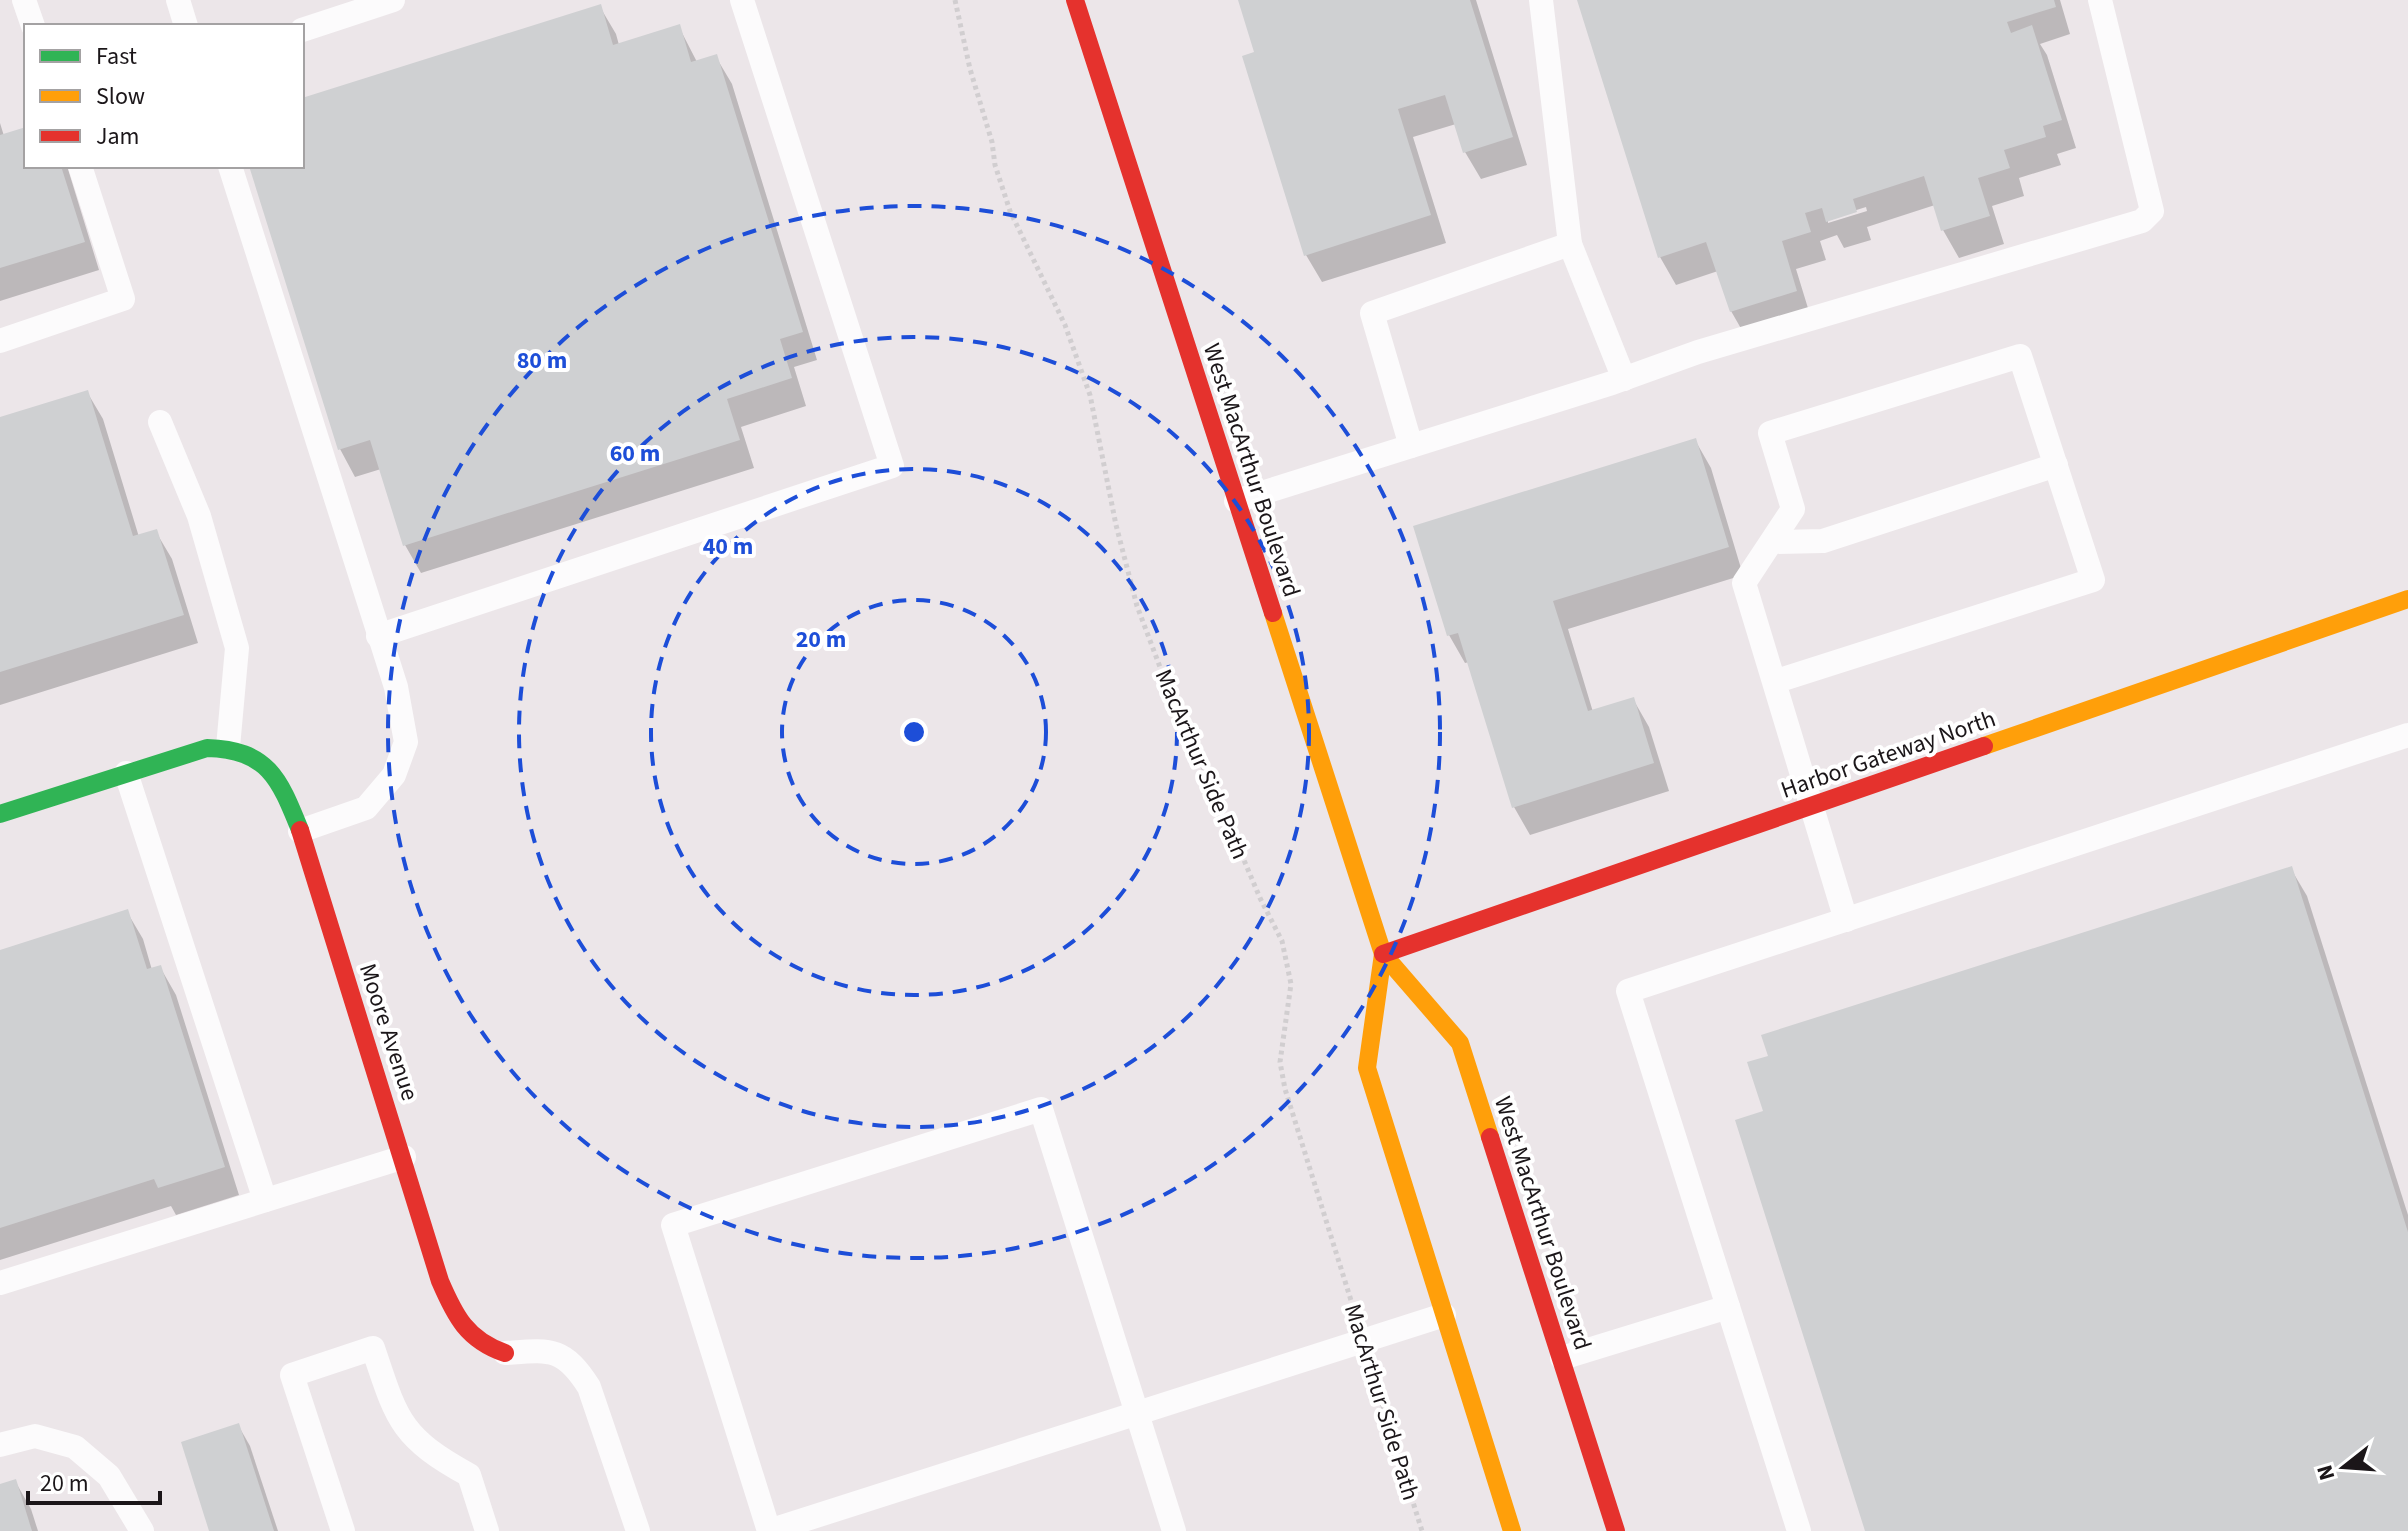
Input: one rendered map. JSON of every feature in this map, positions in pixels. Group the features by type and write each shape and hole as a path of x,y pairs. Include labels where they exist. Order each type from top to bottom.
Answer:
{"main road":[{"name":"West MacArthur Boulevard","path":"1075,0 1383,954 1460,1043 1616,1531"},
{"name":"Harbor Gateway North","path":"1383,954 2407,602"},
{"path":"0,814 126,773 218,748"},
{"name":"Moore Avenue","path":"218,748 251,754 267,767 283,790 300,831 404,1157 440,1281 454,1314 473,1339 505,1353"},
{"name":"West MacArthur Boulevard","path":"1383,954 1367,1068 1512,1531"}],"lane":[{"path":"24,0 32,24"},
{"path":"178,0 185,24"},
{"path":"304,29 393,0"},
{"path":"378,636 892,466 742,0"},
{"path":"1541,0 1570,244 1624,379"},
{"path":"1236,501 1624,379 1716,346 2142,221 2152,211 2100,0"},
{"path":"0,341 123,299 81,168"},
{"path":"231,168 396,687 406,742 394,775 366,808 300,831"},
{"path":"1411,446 1372,313 1570,244"},
{"path":"1774,682 2093,580 2020,356 1770,433 1793,509 1744,583 1846,920"},
{"path":"160,422 199,516 237,648 218,748"},
{"path":"1772,542 1823,541 2056,465"},
{"path":"1799,1531 1628,991 2408,735"},
{"path":"126,773 265,1200"},
{"path":"1174,1531 1137,1413 1041,1109 673,1225 769,1531 1137,1413 1444,1315"},
{"path":"0,1283 404,1157"},
{"path":"1562,1358 1728,1307"},
{"path":"343,1531 292,1375 373,1348 393,1406 406,1429 422,1446 469,1475 487,1531"},
{"path":"505,1353 541,1351 559,1355 576,1366 589,1387 638,1531"},
{"path":"0,1445 35,1436 75,1447 109,1476 142,1531"}],"path":[{"name":"MacArthur Side Path","path":"955,0 970,69 992,142 995,165 1010,211 1065,325 1090,395 1116,525 1137,606 1174,704 1282,941 1291,984 1280,1062 1285,1089 1422,1531"}],"building":[{"path":"1238,0 1470,0 1513,137 1463,153 1445,95 1398,109 1431,215 1304,256 1242,56 1254,52"},
{"path":"1577,0 2054,0 2056,7 2007,22 2011,33 2032,25 2062,120 2043,126 2046,137 2004,150 2010,168 1978,178 1990,216 1941,231 1924,176 1853,199 1857,212 1826,222 1822,208 1805,213 1811,232 1782,241 1797,291 1730,312 1706,242 1658,258"},
{"path":"601,4 613,45 680,24 691,62 717,54 803,332 780,339 792,378 727,399 740,440 403,546 370,440 338,450 250,168 304,168 304,97"},
{"path":"24,128 24,168 62,168 85,242 0,268 0,135"},
{"path":"88,390 133,536 157,529 184,615 0,672 0,417"},
{"path":"1696,438 1729,547 1553,601 1588,711 1634,697 1654,763 1512,808 1458,633 1447,636 1413,526"},
{"path":"2292,866 2408,1232 2408,1531 1865,1531 1735,1120 1763,1111 1747,1062 1768,1056 1761,1035"},
{"path":"128,909 147,969 161,965 225,1167 158,1188 154,1179 0,1228 0,950"},
{"path":"239,1423 274,1531 209,1531 181,1442"},
{"path":"16,1479 32,1531 0,1531 0,1484"}],"traffic: fast":[{"path":"0,814 207,748 244,754 258,761 277,782 300,830"}],"traffic: slow":[{"path":"1984,746 2408,599"},
{"path":"1273,613 1383,954 1460,1043 1490,1137"},
{"path":"1383,954 1367,1068 1512,1531"}],"traffic: jam":[{"path":"1075,0 1273,613"},
{"path":"1383,954 1984,746"},
{"path":"300,830 440,1281 451,1305 472,1334 505,1353"},
{"path":"1490,1137 1616,1531"}]}
